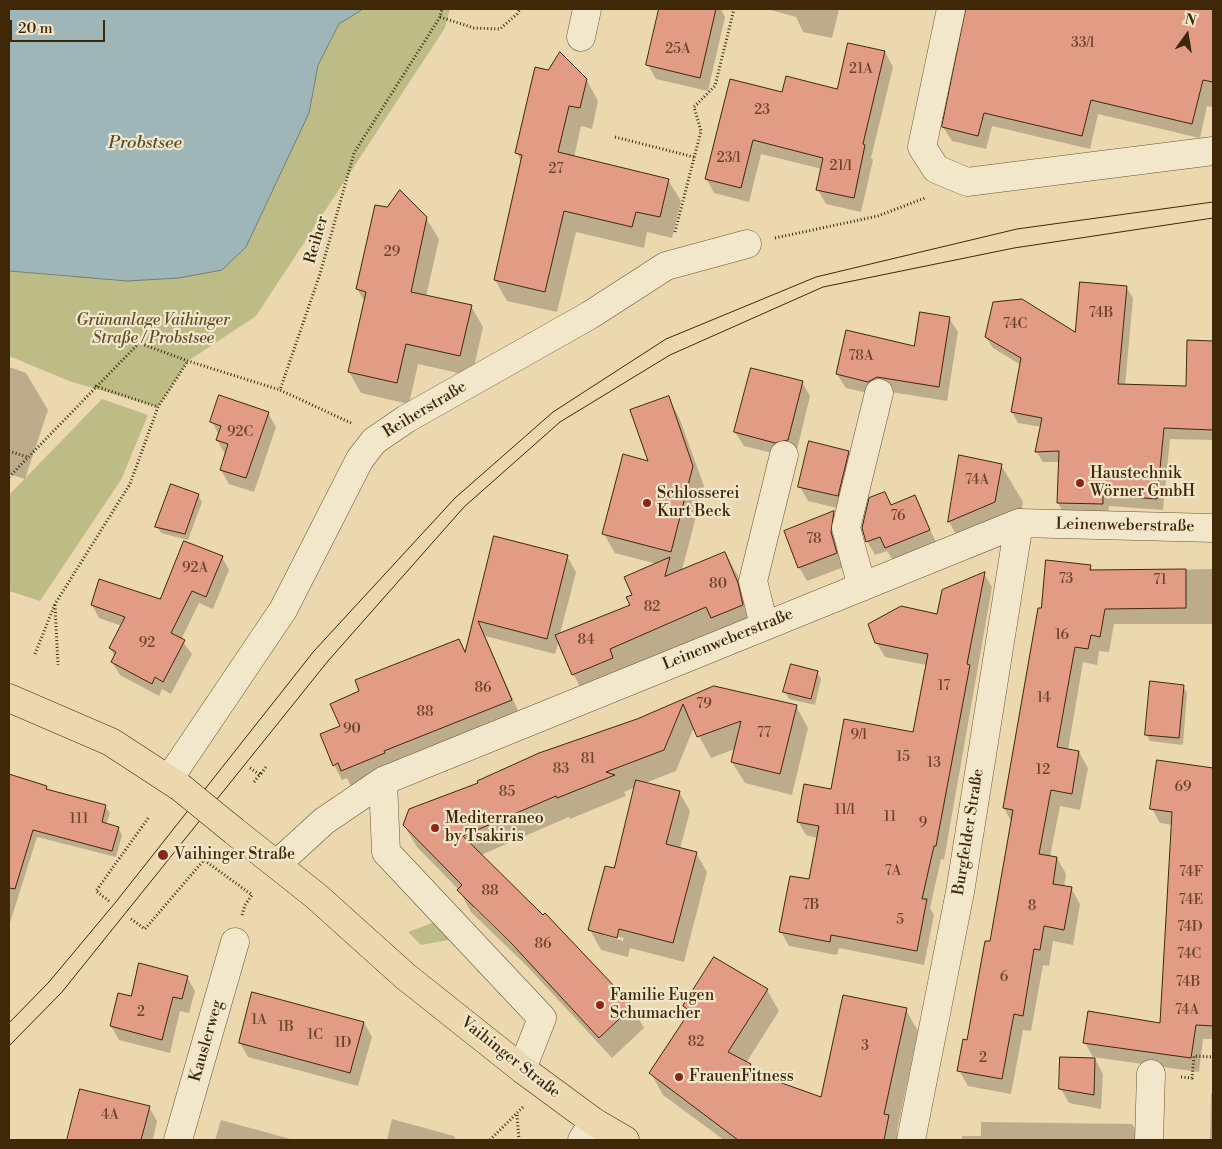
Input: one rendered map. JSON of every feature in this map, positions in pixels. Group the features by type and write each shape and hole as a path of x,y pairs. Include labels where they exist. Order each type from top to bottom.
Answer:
{"main road":[{"name":"Vaihinger Straße","path":"9,698 111,742 175,783 277,864 405,976 532,1076 588,1131 625,1140"}],"street":[{"path":"581,37 587,9"},
{"path":"951,9 922,147 936,169 967,182 1213,151"},
{"name":"Reiherstraße","path":"175,783 283,610 360,459 374,442 406,420 590,315 666,266 747,244"},
{"path":"862,587 846,528 879,393"},
{"path":"764,625 753,581 784,455"},
{"name":"Leinenweberstraße","path":"277,864 324,821 383,780 1020,523 1213,528"},
{"name":"Burgfelder Straße","path":"911,1140 960,892 1020,523"},
{"path":"383,780 386,852 542,1018 532,1076"},
{"name":"Kauslerweg","path":"178,1140 235,942"},
{"path":"1149,1140 1151,1074"}],"path":[{"name":"Reiher","path":"280,390 320,274 354,153 440,17 442,9"},
{"path":"440,17 474,28 500,29 518,14 520,9"},
{"path":"666,266 701,130 694,106 714,86 734,9"},
{"path":"615,137 694,157"},
{"path":"747,244 878,216 967,182"},
{"path":"9,477 95,386 139,343 188,361 280,390 351,423 374,442"},
{"path":"35,654 55,604 130,484 158,407 188,361"},
{"path":"95,386 158,407"},
{"path":"9,450 27,457"},
{"path":"55,604 58,665"},
{"path":"250,768 260,775 266,767 254,782"},
{"path":"109,901 96,891 149,817"},
{"path":"131,919 145,929 204,860 252,895"},
{"path":"1151,1074 1192,1078 1194,1056 1213,1057"},
{"path":"490,1140 517,1114 532,1076"},
{"path":"517,1114 520,1140"}],"green space":[{"name":"Grünanlage Vaihinger Straße / Probstsee","path":"363,9 450,9 445,28 256,316 188,361 158,407 69,381 9,356 9,271 72,277 309,113 318,65 339,24"},
{"path":"102,399 148,415 121,480 40,601 9,591 9,495"},
{"path":"437,921 454,939 421,945 408,932"}],"water":[{"name":"Probstsee","path":"9,9 363,9 339,24 318,65 309,113 246,247 222,270 179,278 127,281 9,271"}],"building":[{"path":"659,9 716,9 700,78 646,65"},
{"path":"966,9 1213,9 1213,82 1203,80 1192,124 1091,100 1082,136 984,113 978,136 942,127"},
{"path":"848,43 885,51 863,144 865,145 854,198 816,190 823,158 753,140 741,188 705,179 730,79 782,92 786,76 837,89"},
{"path":"560,52 587,79 580,108 569,106 558,152 669,179 660,217 636,212 632,227 564,211 545,292 494,280 522,155 515,153 535,67 548,70"},
{"path":"400,190 427,217 411,292 472,305 460,356 406,344 397,383 348,372 366,292 356,289 375,205 387,207"},
{"path":"1080,282 1127,286 1118,384 1186,386 1187,340 1213,341 1213,430 1164,428 1157,499 1103,495 1103,504 1057,503 1059,451 1035,452 1042,418 1011,412 1021,358 985,337 993,302 1022,299 1075,332"},
{"path":"920,312 950,317 939,387 877,377 868,382 836,374 846,330 914,346"},
{"path":"751,368 803,381 788,440 775,443 734,432"},
{"path":"219,395 269,412 246,478 220,470 228,444 216,440 221,426 210,422"},
{"name":"Schlosserei Kurt Beck","path":"669,396 693,466 671,552 602,534 623,454 648,461 630,410"},
{"path":"809,441 849,451 838,496 798,487"},
{"path":"959,455 1002,464 995,502 948,522"},
{"path":"171,484 199,494 185,534 155,527"},
{"path":"885,492 891,505 915,495 930,530 885,548 880,537 866,542 862,528 869,498"},
{"path":"834,511 831,532 837,553 798,568 784,531"},
{"path":"494,536 568,555 547,639 478,621 512,700 384,751 385,753 341,771 338,763 333,766 320,734 340,726 330,704 359,691 355,680 459,639 465,652"},
{"path":"184,541 223,556 206,597 192,591 171,633 185,640 163,682 155,677 152,684 111,662 116,652 109,648 125,617 91,605 99,579 160,599"},
{"path":"725,552 738,583 743,605 711,618 706,607 610,649 613,658 572,675 555,635 630,605 626,597 632,595 624,577 670,557 665,576"},
{"path":"1046,560 1091,565 1090,570 1186,569 1186,608 1105,609 1100,637 1091,635 1088,649 1075,647 1057,747 1079,751 1072,794 1051,790 1039,854 1057,857 1053,884 1072,887 1064,930 1044,926 1040,950 1034,949 1023,1016 1014,1014 1002,1079 957,1071 963,1039 967,1040 985,941 990,941 1013,810 1003,808 1038,608 1041,608"},
{"path":"985,572 967,664 970,665 936,846 934,846 922,899 927,899 917,951 831,935 830,942 779,932 790,876 809,879 819,826 797,822 804,784 831,789 844,719 913,732 928,654 875,643 868,624 901,606 937,614 942,590"},
{"path":"791,664 818,671 811,699 783,692"},
{"path":"1150,681 1184,685 1179,738 1145,735"},
{"path":"714,686 797,705 780,774 731,762 741,721 697,737 683,704 664,750 606,772 615,775 557,798 556,796 463,836 543,915 545,913 633,1006 599,1038 512,944 457,890 462,885 403,825 409,809 478,783 477,781 539,753 637,719"},
{"path":"1157,760 1213,768 1213,1026 1196,1025 1191,1058 1083,1043 1088,1011 1160,1023 1172,812 1150,809"},
{"path":"9,774 47,786 46,789 106,805 102,822 119,827 112,851 33,830 15,889 9,888"},
{"path":"636,780 680,791 666,844 697,852 673,943 619,929 617,938 588,930 605,866 614,868"},
{"path":"714,957 768,989 728,1052 751,1064 748,1071 821,1097 843,995 907,1008 884,1114 889,1115 884,1140 738,1140 649,1073 690,1011 683,1006"},
{"path":"139,963 188,976 182,999 173,997 162,1040 110,1026 118,993 131,996"},
{"path":"252,992 364,1022 350,1073 239,1043"},
{"path":"1060,1057 1095,1058 1094,1095 1059,1089"},
{"path":"80,1089 150,1106 141,1140 67,1140"}],"tram line":[{"path":"9,1023 49,982 115,903 314,651 455,498 553,412 666,339 816,277 1017,229 1213,202"},
{"path":"9,1046 62,992 328,661 464,507 560,422 670,355 823,287 1014,248 1213,218"}],"place":[{"name":"Haustechnik Wörner GmbH","path":"1080,483"},
{"name":"Schlosserei Kurt Beck","path":"647,503"},
{"name":"Mediterraneo by Tsakiris","path":"435,828"},
{"name":"Vaihinger Straße","path":"163,855"},
{"name":"Familie Eugen Schumacher","path":"600,1005"},
{"name":"FrauenFitness","path":"679,1077"}]}
